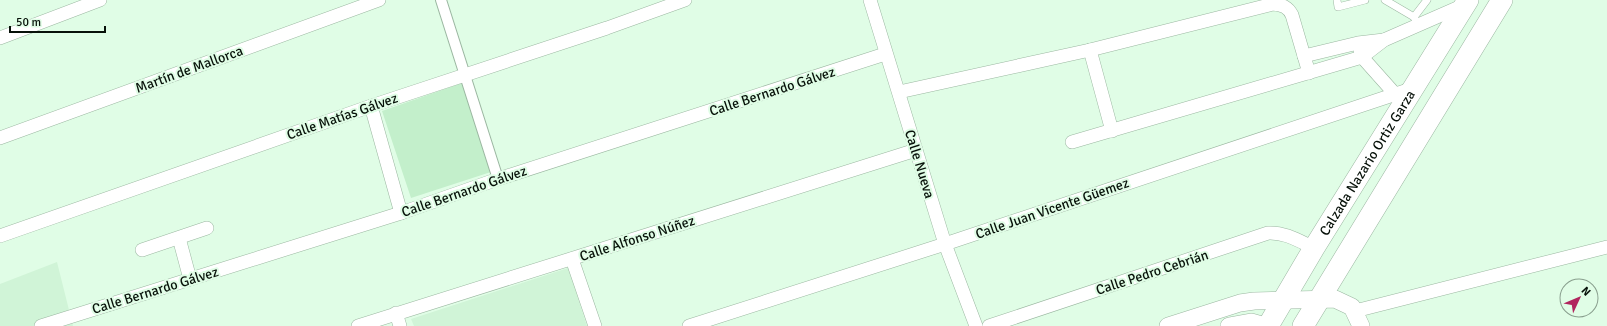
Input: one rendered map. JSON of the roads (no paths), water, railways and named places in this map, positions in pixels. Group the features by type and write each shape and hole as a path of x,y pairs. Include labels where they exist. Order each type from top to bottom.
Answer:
{"main road":[{"path":"1303,326 1502,0"},
{"name":"Calzada Nazario Ortiz Garza","path":"1266,326 1467,2"}],"street":[{"path":"0,38 100,0"},
{"name":"Martín de Mallorca","path":"0,138 379,0"},
{"path":"440,0 466,74 498,179"},
{"name":"Calle Matías Gálvez","path":"0,236 371,106 607,28 684,0"},
{"name":"Calle Nueva","path":"870,0 885,54 899,92 946,244 976,326"},
{"path":"1072,142 1362,57 1384,40 1416,21 1467,2"},
{"path":"899,92 1090,50 1273,4 1283,5 1289,10 1309,73"},
{"path":"1304,56 1358,43 1384,40"},
{"path":"1358,43 1362,57 1395,94"},
{"path":"1090,50 1112,131"},
{"name":"Calle Bernardo Gálvez","path":"41,326 401,213 498,179 885,54"},
{"name":"Calle Juan Vicente Güemez","path":"689,326 946,244 1414,88"},
{"path":"371,106 401,213"},
{"name":"Calle Alfonso Núñez","path":"358,326 916,150"},
{"path":"142,250 207,228"},
{"name":"Calle Pedro Cebrián","path":"989,326 1268,233 1278,233 1289,236 1314,248"},
{"path":"179,238 190,279"},
{"path":"1168,326 1240,304 1284,299 1341,300 1352,306 1358,318 1607,247"},
{"path":"572,259 595,326"},
{"path":"396,313 400,326"},
{"path":"1229,326 1251,322 1266,326"}],"lane":[{"path":"1337,0 1338,7 1365,0"},
{"path":"1385,0 1416,21 1427,0"}]}
